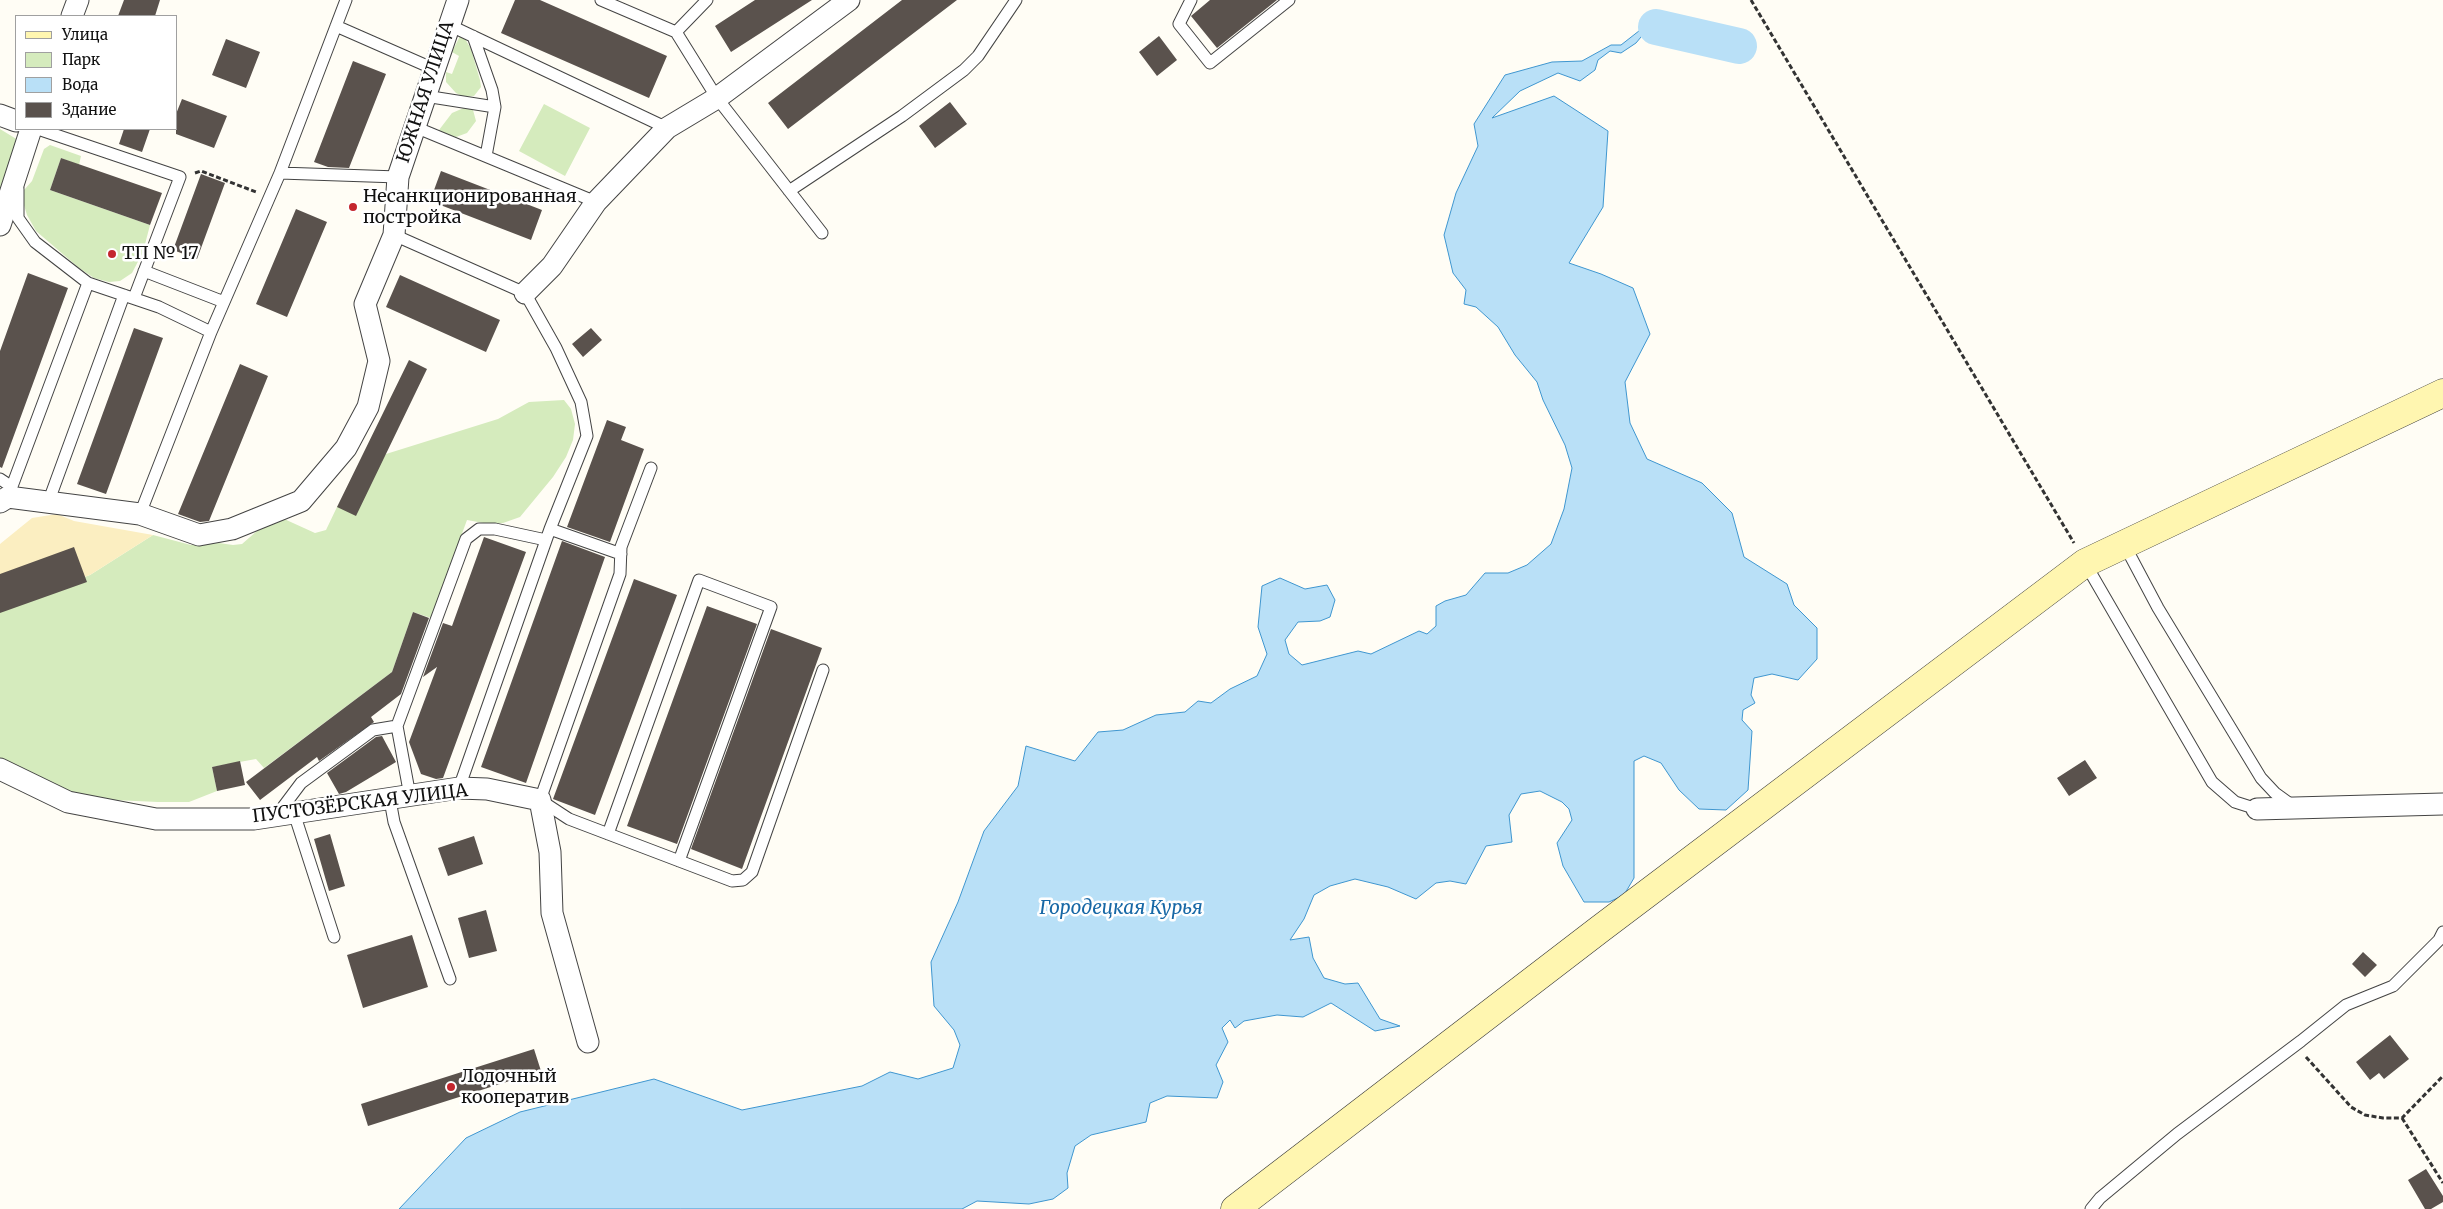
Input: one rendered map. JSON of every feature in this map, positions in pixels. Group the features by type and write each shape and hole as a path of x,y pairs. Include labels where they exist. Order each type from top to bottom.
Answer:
{"main road":[{"path":"1235,1209 1608,923 2085,563 2443,393"}],"street":[{"path":"72,15 78,0"},
{"name":"ЮЖНАЯ УЛИЦА","path":"5,491 48,503 140,514 199,535 232,529 301,502 346,448 368,407 379,361 366,304 394,236 398,177 458,0"},
{"path":"525,293 552,266 596,202 667,128 716,98 848,0"},
{"path":"0,115 15,121"},
{"path":"0,225 31,130"},
{"name":"ПУСТОЗЁРСКАЯ УЛИЦА","path":"0,769 68,802 156,820 254,819 390,800 459,788 487,789 540,800"},
{"path":"540,800 550,852 552,914 588,1042"},
{"path":"2257,809 2443,804"}],"lane":[{"path":"140,514 210,332 280,172 346,0"},
{"path":"601,0 676,32 716,98 822,233"},
{"path":"676,32 707,0"},
{"path":"789,191 902,116 964,70 978,56 1016,0"},
{"path":"1191,0 1179,24 1210,63 1289,0"},
{"path":"448,25 667,128"},
{"path":"336,26 434,69"},
{"path":"473,36 492,90 495,106 486,156"},
{"path":"425,96 495,106"},
{"path":"415,127 596,202"},
{"path":"41,130 180,177 144,271 129,297 48,503"},
{"path":"18,170 18,218 35,242 88,282 159,307 210,332"},
{"path":"280,172 398,177"},
{"path":"394,236 525,293 556,348 581,402 587,436 550,529 459,788"},
{"path":"144,271 224,302"},
{"path":"5,491 88,282"},
{"path":"651,468 621,547 620,574 540,800 569,819 732,881 744,880 752,872 823,670"},
{"path":"410,796 397,726 466,539 479,529 496,529 546,540"},
{"path":"550,529 621,554"},
{"path":"2124,544 2158,608 2261,778 2275,793 2296,808"},
{"path":"2085,563 2212,782 2235,802 2257,809"},
{"path":"608,834 699,580 771,607 680,861"},
{"path":"334,936 285,814 301,783 373,730 397,726"},
{"path":"390,800 394,822 450,979"},
{"path":"2091,1209 2100,1198 2177,1134 2295,1046 2346,1005 2393,986 2439,940 2443,932"}],"path":[{"path":"1751,0 2085,563"},
{"path":"180,177 201,171 269,197"},
{"path":"2295,1046 2352,1107 2365,1115 2402,1118"},
{"path":"2402,1118 2443,1076"},
{"path":"2402,1118 2443,1183"}],"green space":[{"path":"460,36 464,37 471,49 480,80 481,87 474,96 464,97 456,93 446,82 446,72 452,74 459,56 452,52"},
{"path":"544,104 590,128 565,176 519,151"},
{"path":"466,107 473,110 476,121 467,133 456,137 447,135 439,130 452,113"},
{"path":"0,129 18,140 0,203"},
{"path":"50,145 81,156 79,165 61,158 50,190 150,225 143,252 132,273 120,281 109,282 94,278 79,268 36,231 27,215 23,202 24,190 32,181 44,149"},
{"path":"564,400 571,409 575,424 573,440 566,457 553,477 520,517 503,523 489,524 467,520 431,618 413,612 392,672 264,768 256,759 212,767 217,791 189,802 158,802 114,800 73,793 0,759 0,607 90,575 153,535 191,545 242,544 265,524 282,518 315,533 326,530 337,507 386,454 498,419 529,402"}],"sand":[{"path":"57,514 74,521 153,535 90,575 0,607 0,544 32,518"}],"water":[{"name":"Городецкая Курья","path":"1644,27 1656,27 1646,31 1636,43 1621,53 1610,51 1598,60 1595,70 1580,81 1558,73 1520,91 1492,118 1554,96 1608,131 1603,207 1569,263 1633,288 1650,334 1625,382 1630,423 1647,459 1702,483 1732,513 1744,557 1787,584 1794,605 1817,628 1817,659 1798,680 1772,674 1754,678 1751,695 1755,703 1743,710 1742,720 1752,731 1748,790 1726,810 1699,809 1679,790 1661,763 1644,756 1634,761 1634,878 1624,895 1609,902 1584,902 1563,866 1557,843 1572,820 1569,809 1562,802 1540,791 1521,794 1509,815 1512,842 1486,846 1466,884 1450,881 1436,883 1416,899 1388,887 1355,879 1330,886 1314,895 1304,919 1290,940 1309,937 1313,958 1324,978 1345,984 1358,983 1380,1019 1400,1026 1375,1031 1331,1003 1303,1017 1277,1015 1244,1021 1235,1028 1230,1020 1222,1028 1228,1042 1216,1065 1223,1082 1217,1098 1167,1096 1150,1103 1146,1122 1091,1135 1075,1146 1067,1173 1068,1188 1053,1199 1029,1204 977,1201 962,1209 399,1209 466,1138 520,1112 654,1079 742,1110 862,1086 890,1072 918,1079 953,1068 960,1045 954,1030 934,1006 931,962 958,902 984,831 1018,786 1026,746 1075,761 1098,732 1123,730 1156,715 1185,712 1198,701 1211,703 1230,689 1257,676 1267,654 1258,627 1262,586 1280,578 1305,589 1327,585 1335,600 1330,617 1320,621 1298,622 1285,640 1289,654 1302,665 1358,651 1371,654 1419,631 1427,634 1436,626 1436,606 1445,601 1466,595 1485,573 1508,573 1527,565 1551,544 1564,509 1572,468 1565,445 1543,400 1537,382 1515,355 1498,327 1476,307 1464,304 1466,290 1453,273 1444,235 1456,193 1478,146 1474,124 1505,75 1552,62 1582,61 1611,45 1621,45"}],"building":[{"path":"124,0 160,0 155,15 118,15"},
{"path":"515,0 540,0 667,56 649,98 501,33"},
{"path":"755,0 812,0 731,52 715,26"},
{"path":"902,0 957,0 788,129 768,103"},
{"path":"1210,0 1277,0 1217,48 1191,16"},
{"path":"1159,36 1177,60 1157,76 1139,52"},
{"path":"226,39 260,52 246,88 212,75"},
{"path":"353,61 386,74 349,168 328,167 314,162"},
{"path":"182,99 227,116 214,148 176,134 176,130 178,130 178,109"},
{"path":"950,102 967,124 935,148 919,126"},
{"path":"124,130 150,130 142,152 119,144"},
{"path":"61,158 162,193 150,225 50,190"},
{"path":"441,171 542,210 531,240 430,201"},
{"path":"201,174 225,183 197,259 173,250"},
{"path":"296,209 327,222 287,317 256,304"},
{"path":"28,273 68,288 2,468 0,467 0,351"},
{"path":"400,275 500,320 486,352 386,307"},
{"path":"134,328 163,338 106,494 77,484"},
{"path":"591,328 602,340 583,357 572,344"},
{"path":"409,360 427,369 356,516 337,507"},
{"path":"240,364 268,376 209,521 200,522 178,514"},
{"path":"607,420 626,427 621,440 644,449 610,542 567,527"},
{"path":"484,537 526,552 443,778 436,779 421,774 409,742 437,667 423,677 443,623 452,626"},
{"path":"562,541 605,557 526,783 481,767"},
{"path":"74,547 87,582 0,613 0,574"},
{"path":"634,579 677,595 595,815 553,799"},
{"path":"707,606 757,624 677,844 627,826"},
{"path":"413,612 429,618 401,694 371,717 374,722 319,761 317,757 260,800 246,782 392,672"},
{"path":"771,629 822,648 742,869 691,849"},
{"path":"382,736 396,762 346,792 339,794 327,773 376,737"},
{"path":"2085,760 2097,778 2069,796 2057,778"},
{"path":"240,761 245,785 217,791 212,767"},
{"path":"330,834 345,886 329,891 314,839"},
{"path":"474,836 483,864 448,876 438,848"},
{"path":"486,910 497,951 469,958 458,918"},
{"path":"412,935 428,987 363,1008 347,955"},
{"path":"2363,952 2377,965 2365,977 2352,964"},
{"path":"2390,1035 2409,1059 2384,1079 2379,1073 2370,1080 2356,1062"},
{"name":"Лодочный кооператив","path":"534,1049 541,1071 368,1126 361,1104"},
{"path":"2426,1169 2443,1196 2443,1202 2431,1209 2425,1209 2408,1180"}],"waterway":[{"path":"1656,27 1739,46"}],"place":[{"name":"Несанкционированная постройка","path":"353,207"},
{"name":"ТП № 17","path":"112,254"},
{"name":"Лодочный кооператив","path":"451,1087"}]}
